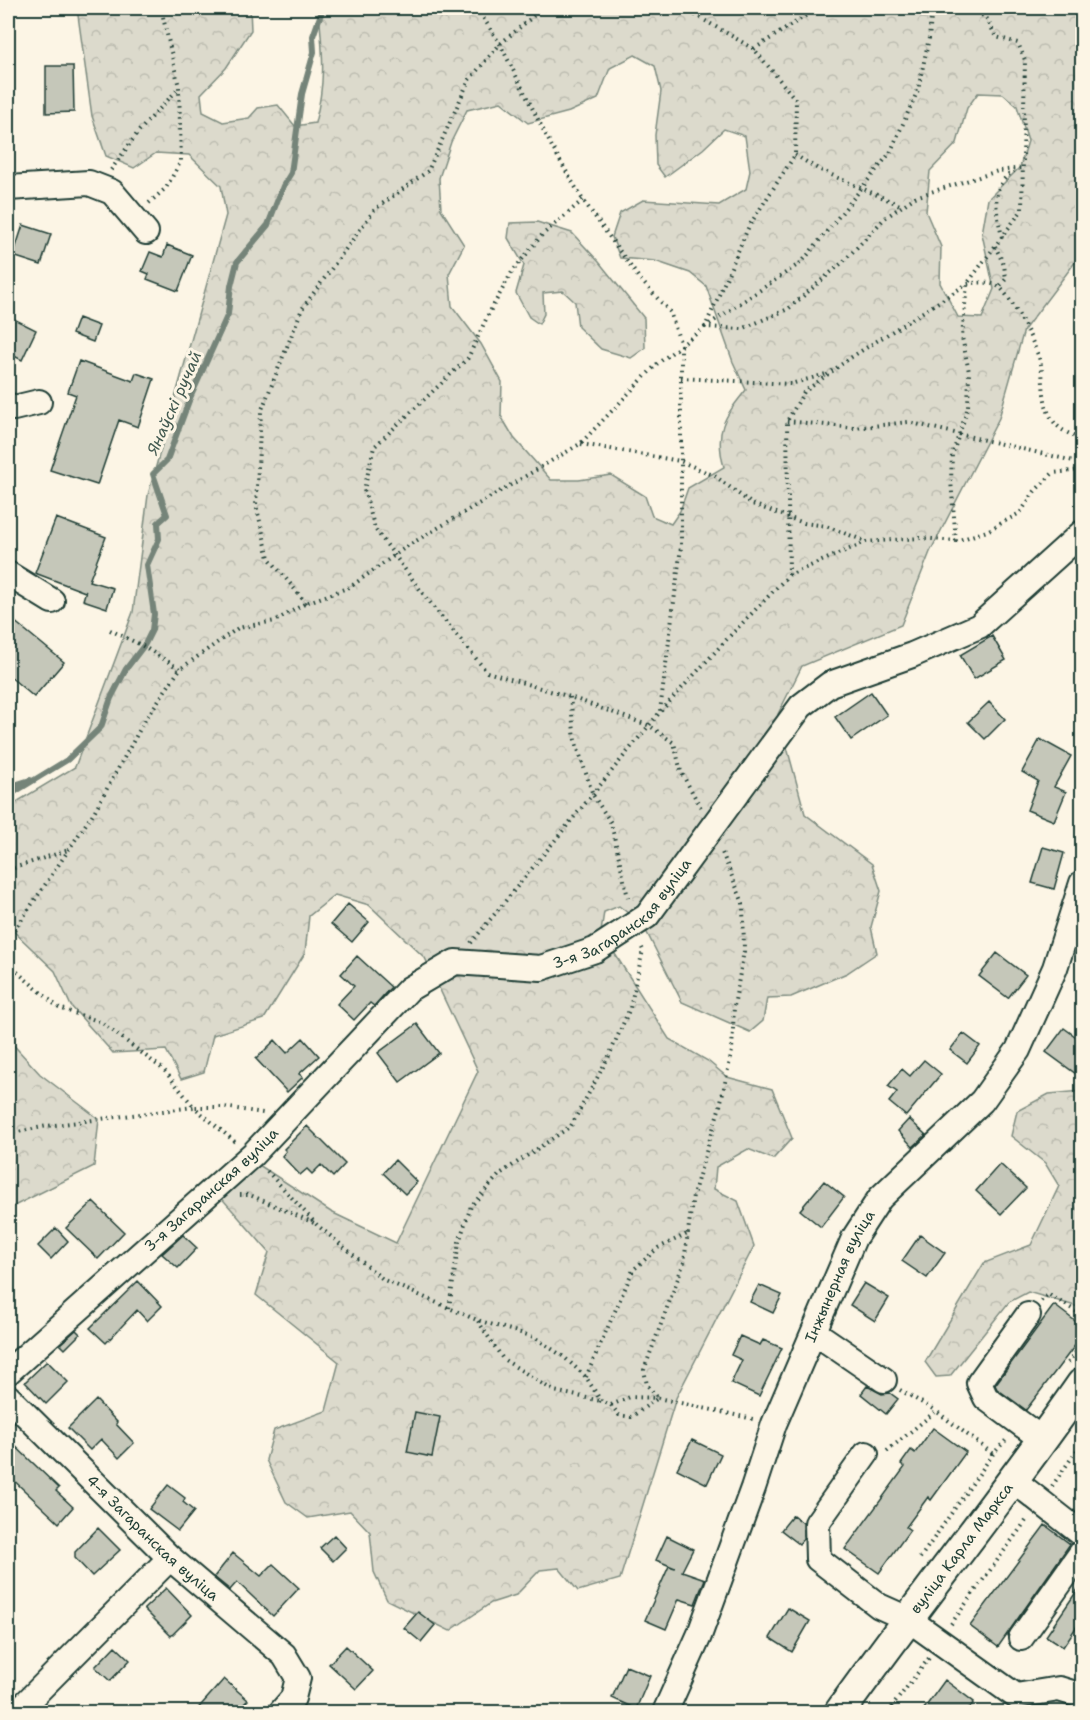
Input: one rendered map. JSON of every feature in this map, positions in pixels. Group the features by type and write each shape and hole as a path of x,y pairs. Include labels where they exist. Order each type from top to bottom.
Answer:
{"main road":[{"name":"вуліца Карла Маркса","path":"840,1713 1013,1480 1032,1433 1083,1384"}],"street":[{"path":"8,188 89,183 112,192 146,232"},
{"path":"8,405 14,408 39,402"},
{"name":"3-я Загаранская вуліца","path":"8,1372 252,1154 409,989 455,962 541,968 595,950 647,916 801,706 831,684 912,655 979,626 1083,533"},
{"path":"8,573 52,602"},
{"name":"Інжынерная вуліца","path":"665,1713 699,1636 774,1424 854,1238 880,1198 982,1101 1018,1050 1055,968 1083,883"},
{"path":"1028,1315 979,1383 986,1398 1032,1433"},
{"path":"814,1332 884,1380"},
{"name":"4-я Загаранская вуліца","path":"8,1397 170,1558 284,1655 298,1678 293,1698 281,1713"},
{"path":"873,1456 817,1523 818,1559 879,1606 908,1619 942,1642 1010,1704 1059,1689 1083,1696"},
{"path":"1013,1480 1083,1534"},
{"path":"1021,1638 1083,1552"},
{"path":"17,1713 170,1558"}],"path":[{"path":"126,207 149,203 166,188 182,161 179,87 161,8"},
{"path":"477,8 500,45 552,147 583,200 639,278 670,312 681,345 681,547 660,712"},
{"path":"306,603 269,558 256,506 261,412 302,309 375,209 428,171 470,80 500,45 543,8"},
{"path":"685,8 754,49 796,100 795,154 749,226 705,327"},
{"path":"754,49 818,8"},
{"path":"8,940 94,812 145,720 180,669 238,628 275,621 306,603 350,587 396,555 580,444 657,364 705,327 802,262 890,153 918,90 929,38 932,8"},
{"path":"789,575 787,421 804,392 850,358 967,284 1022,210 1025,60 1018,43 996,37 986,17 968,8"},
{"path":"99,187 139,131 179,87"},
{"path":"795,154 818,169 902,206"},
{"path":"705,327 742,328 788,309 843,262 885,218 915,197 998,171 1023,168"},
{"path":"1002,237 995,202 999,187 1011,172 1023,168"},
{"path":"583,200 542,235 512,272 468,358 374,447 364,490 375,529 427,599 487,672 650,726 674,743 681,772 695,801 713,826 743,903 744,951 734,1006 732,1051 720,1106 693,1195 684,1262 644,1370 647,1385 658,1398"},
{"path":"995,246 1004,265 1006,279 999,287"},
{"path":"967,284 982,282 999,287 1009,299 1041,362 1046,402 1051,418 1060,430 1083,440"},
{"path":"956,541 951,481 952,455 968,408 969,372 962,337 967,284"},
{"path":"681,378 790,384 830,373"},
{"path":"787,421 855,428 908,422 1083,463"},
{"path":"580,444 680,461 715,476 752,504 804,523 826,526 866,542"},
{"path":"455,962 660,712 789,575 866,542 920,538 956,541 987,531 1020,513 1035,491 1053,473 1083,470"},
{"path":"110,630 143,646 180,669"},
{"path":"449,1308 459,1242 471,1206 500,1174 571,1126 609,1056 630,1008 642,950 632,926 627,891 610,823 593,795 575,740 570,698"},
{"path":"8,870 69,849"},
{"path":"8,964 59,1008 101,1022 164,1070 194,1107 252,1154 317,1225 384,1280 477,1320 534,1336 564,1357 586,1377 601,1401"},
{"path":"8,1134 47,1126 194,1107 224,1107 287,1117"},
{"path":"208,1194 250,1196 317,1225"},
{"path":"586,1377 633,1270 658,1248 688,1233"},
{"path":"1028,1315 1048,1293 1083,1315"},
{"path":"477,1320 502,1359 554,1391 601,1401 611,1405 619,1415 631,1418 658,1398"},
{"path":"884,1380 936,1411 993,1454"},
{"path":"611,1405 630,1397 658,1398 774,1424"},
{"path":"873,1456 887,1450 936,1411"},
{"path":"918,1561 993,1454 1032,1433"},
{"path":"888,1713 942,1642 954,1620 1083,1443"}],"green space":[{"path":"77,8 250,8 251,30 226,68 201,94 203,112 223,122 249,118 258,108 278,105 295,126 315,123 323,68 319,12 321,8 1082,8 1082,253 1024,330 999,418 930,552 901,625 802,666 778,714 805,814 872,864 881,891 871,927 877,953 847,973 791,997 767,998 763,1021 750,1032 682,1002 643,925 619,906 604,912 601,932 669,1039 708,1061 727,1077 772,1089 792,1138 773,1159 748,1149 716,1167 714,1189 738,1201 754,1246 676,1398 620,1579 578,1591 559,1568 540,1570 516,1595 491,1603 450,1631 387,1600 374,1572 370,1532 350,1511 308,1518 286,1502 266,1460 274,1430 326,1411 339,1362 256,1295 269,1252 217,1193 259,1165 331,1212 396,1243 478,1071 425,958 369,905 335,895 309,916 305,953 264,1019 213,1035 204,1072 181,1079 166,1050 113,1053 71,1006 55,971 8,926 8,814 18,801 75,767 133,612 148,495 226,215 221,186 189,155 156,153 134,168 106,156 92,116","holes":["635,55 655,66 661,91 655,135 656,165 665,177 703,149 724,129 745,136 750,171 746,189 719,205 643,200 620,213 612,237 620,258 655,261 690,273 706,286 733,362 746,390 732,408 723,425 720,444 724,467 688,488 680,511 671,524 652,516 645,496 611,475 579,480 551,480 514,438 501,416 502,382 481,344 452,306 449,274 464,245 441,209 439,178 451,142 467,110 501,102 528,123 569,112 598,99 610,68","978,93 1003,94 1017,106 1028,141 1020,167 988,199 982,234 994,289 982,318 958,317 940,283 941,247 926,212 930,171 957,143 967,108"]},
{"path":"537,222 572,233 599,262 644,318 645,348 631,358 601,349 578,327 575,302 563,291 543,293 544,314 539,324 529,317 516,293 524,265 508,238 510,223"},
{"path":"8,1039 40,1074 99,1119 94,1166 8,1209"},
{"path":"1082,1091 1082,1308 1028,1292 1009,1302 950,1376 936,1377 925,1362 984,1263 1031,1245 1059,1186 1045,1163 1011,1136 1017,1111 1049,1094"}],"building":[{"path":"46,66 73,66 74,112 46,113"},
{"path":"23,225 51,234 41,265 13,256"},
{"path":"167,245 192,255 178,291 147,279 149,274 142,271 150,252 163,257"},
{"path":"8,316 36,330 22,360 8,353"},
{"path":"78,318 99,326 93,342 72,334"},
{"path":"79,361 133,381 136,373 154,379 138,427 119,420 97,485 50,470 76,395 68,392"},
{"path":"56,518 106,537 89,581 113,588 107,608 83,600 86,590 85,592 35,573"},
{"path":"8,616 64,662 34,697 8,675"},
{"path":"992,636 1006,660 974,679 960,655"},
{"path":"871,692 887,715 851,740 835,717"},
{"path":"989,702 1005,719 985,739 968,722"},
{"path":"1040,739 1071,756 1054,787 1066,792 1054,821 1027,810 1038,781 1022,772"},
{"path":"1043,847 1064,853 1054,889 1032,883"},
{"path":"348,904 369,922 352,942 331,924"},
{"path":"997,953 1026,975 1008,998 979,976"},
{"path":"357,956 391,987 374,1006 370,1003 354,1020 337,1004 354,986 341,974"},
{"path":"417,1024 439,1053 400,1082 378,1053"},
{"path":"1064,1028 1083,1042 1083,1079 1046,1052"},
{"path":"963,1033 980,1046 967,1063 950,1050"},
{"path":"303,1038 319,1056 299,1074 303,1077 287,1092 256,1059 275,1040 287,1053"},
{"path":"924,1060 941,1074 906,1116 889,1102 897,1092 888,1086 902,1069 910,1076"},
{"path":"909,1119 926,1135 913,1147 898,1131"},
{"path":"307,1126 345,1164 333,1177 321,1165 312,1174 307,1169 300,1175 282,1156 286,1151 284,1149"},
{"path":"395,1160 417,1182 405,1194 383,1173"},
{"path":"1000,1164 1026,1188 1001,1214 976,1191"},
{"path":"824,1181 844,1197 821,1227 800,1210"},
{"path":"93,1202 124,1232 98,1259 66,1228"},
{"path":"56,1228 68,1241 51,1259 38,1246"},
{"path":"183,1235 197,1248 178,1268 162,1254"},
{"path":"920,1235 945,1253 927,1278 902,1261"},
{"path":"138,1281 162,1306 147,1321 137,1310 106,1343 90,1328"},
{"path":"864,1283 889,1298 875,1321 850,1305"},
{"path":"759,1285 782,1295 773,1313 750,1302"},
{"path":"1054,1305 1083,1327 1083,1335 1026,1410 997,1389 995,1385"},
{"path":"76,1330 80,1334 65,1349 60,1344"},
{"path":"740,1336 760,1345 763,1340 782,1348 759,1396 731,1383 742,1360 731,1355"},
{"path":"47,1361 68,1382 46,1404 25,1382"},
{"path":"867,1386 882,1394 890,1393 898,1399 886,1414 861,1394"},
{"path":"96,1400 134,1443 119,1458 101,1439 90,1450 68,1428"},
{"path":"415,1412 440,1417 432,1457 407,1452"},
{"path":"933,1428 966,1452 931,1500 928,1497 906,1527 910,1530 879,1573 845,1549 905,1467 901,1464 911,1450 915,1453"},
{"path":"8,1439 59,1488 56,1491 73,1507 59,1523 8,1475"},
{"path":"692,1440 721,1454 707,1484 677,1469"},
{"path":"168,1485 185,1498 183,1502 194,1511 178,1531 149,1509"},
{"path":"793,1515 803,1523 803,1539 799,1544 781,1530"},
{"path":"1045,1525 1070,1544 998,1647 970,1626"},
{"path":"98,1528 120,1550 92,1576 75,1558 75,1552"},
{"path":"334,1535 346,1548 333,1561 320,1548"},
{"path":"667,1536 693,1549 682,1571 705,1579 695,1604 679,1599 666,1629 645,1620 669,1566 675,1568 656,1560"},
{"path":"233,1553 261,1576 273,1564 299,1588 273,1616 237,1582 230,1590 214,1577"},
{"path":"1083,1582 1083,1617 1063,1647 1046,1636"},
{"path":"166,1588 192,1615 171,1636 144,1609"},
{"path":"788,1608 810,1621 792,1652 770,1638"},
{"path":"418,1612 435,1625 421,1642 404,1628"},
{"path":"115,1646 130,1660 110,1681 95,1667"},
{"path":"346,1646 373,1671 356,1689 329,1664"},
{"path":"626,1666 650,1676 636,1709 612,1698"},
{"path":"224,1679 248,1700 244,1704 254,1713 194,1713"},
{"path":"945,1680 974,1702 966,1713 921,1713"}],"waterway":[{"name":"Янаўскі ручай","path":"8,796 67,760 101,727 111,698 126,669 145,644 152,630 154,614 147,565 159,539 158,523 167,515 153,474 167,460 190,398 228,314 231,286 237,262 268,225 283,186 291,173 302,94 314,52 313,36 323,8"},
{"path":"8,787 30,780"}]}
